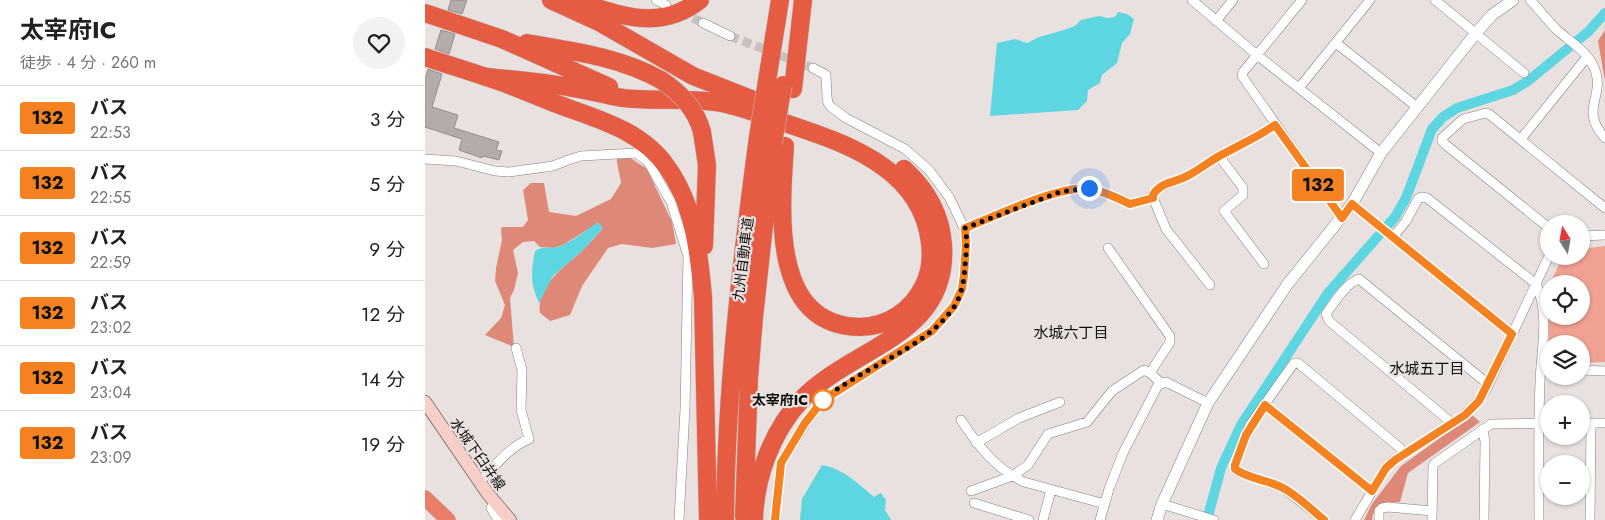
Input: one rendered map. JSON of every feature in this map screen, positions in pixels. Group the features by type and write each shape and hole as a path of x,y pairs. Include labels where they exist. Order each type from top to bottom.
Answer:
{"highway":[{"path":"551,0 599,22 693,76 729,92 829,126 878,149 912,176 929,199 935,212 940,226 943,255 940,283 933,296 917,319 904,330 817,386 791,412 781,427 766,458 754,504 754,520"},
{"path":"571,0 620,15 648,19 672,15 700,0"},
{"name":"九州自動車道","path":"780,0 781,85"},
{"name":"九州自動車道","path":"744,520 749,378 754,318 772,142 797,0"},
{"path":"781,85 803,0"},
{"path":"425,13 503,39 609,87 666,99"},
{"path":"503,39 601,57 637,68 661,80 675,90 695,113 702,132 707,165 703,297 708,520"},
{"path":"425,57 488,77 618,127 644,143 667,166 675,178 687,207 698,253 703,297"},
{"path":"488,77 549,84 624,98 720,103 735,106 845,144 891,172 903,184 922,211 930,239 931,253 926,281 912,304 902,313 877,324 863,327 849,326 825,318 806,302 794,282 783,243 781,210 772,142"},
{"name":"九州自動車道","path":"725,520 731,373 743,254 772,142"},
{"path":"425,498 448,520"}],"main road":[{"name":"水城下臼井線","path":"425,402 495,503 511,520"}],"street":[{"path":"656,0 667,5"},
{"path":"1192,0 1257,55 1381,153"},
{"path":"1216,21 1233,0"},
{"path":"1302,0 1241,76 1342,218"},
{"path":"1299,88 1370,0"},
{"path":"1435,0 1524,73"},
{"path":"1157,520 1162,504 1208,403 1287,285 1342,218 1381,153 1417,107 1492,15 1513,0"},
{"path":"1530,0 1556,29 1580,48 1597,74 1597,86 1592,112 1595,124 1605,138"},
{"path":"703,23 730,36"},
{"path":"1336,43 1417,107"},
{"path":"1521,139 1587,57"},
{"path":"775,520 781,463 805,423 823,400 932,331 954,306 962,289 964,275 965,228 949,197 929,170 905,149 846,118 835,110 828,103 826,75 813,68"},
{"path":"1540,221 1442,140 1442,138 1463,119 1486,113 1489,114 1605,208"},
{"path":"1210,285 1166,229 1153,195 1165,183 1184,178 1275,125"},
{"path":"425,159 456,162 495,171 509,172 553,166 581,156 636,153 646,160 651,167 671,202 688,256 685,409 679,520"},
{"path":"1219,156 1243,188 1243,196 1223,210 1264,264"},
{"path":"965,228 1060,192 1089,188 1130,204 1153,198"},
{"path":"1393,237 1406,221 1418,199 1427,198 1536,284 1542,300 1543,335"},
{"path":"1352,204 1512,334"},
{"path":"1590,236 1605,235"},
{"path":"1108,248 1169,336 1170,342 1150,373"},
{"path":"1355,520 1386,468 1404,454 1465,415 1479,401 1545,265"},
{"path":"1452,423 1329,321 1326,314 1346,288 1359,279 1488,384"},
{"path":"480,482 506,455 522,442 529,439 521,410 521,370 516,348"},
{"path":"1324,520 1283,488 1235,469 1246,435 1292,366 1298,363 1399,447 1404,454"},
{"path":"971,491 1012,476 1028,466 1048,434 1087,422 1112,391 1144,370 1161,383"},
{"path":"1590,370 1605,371"},
{"path":"1100,520 1123,453 1158,385 1166,382 1208,403"},
{"path":"976,443 1019,418 1060,402"},
{"path":"1265,405 1372,491"},
{"path":"961,420 976,443 997,466 1012,476 1024,482 1105,504"},
{"path":"1379,520 1379,511 1388,506 1432,515 1433,466 1483,429 1494,423 1540,423"},
{"path":"1590,423 1605,423"},
{"path":"1483,429 1485,442 1484,520"},
{"path":"1539,520 1543,445"},
{"path":"1587,445 1590,520"},
{"path":"1043,520 1051,490"},
{"path":"495,503 491,508 498,520"},
{"path":"974,503 1029,520"},
{"path":"1162,504 1214,520"}],"shaded area":[{"path":"1605,30 1605,81 1598,41"},
{"path":"617,149 647,169 672,222 676,244 652,248 622,244 608,248 582,286 570,315 550,321 540,313 542,294 553,278 603,228 598,223 563,245 554,248 540,247 534,241 523,242 513,250 518,273 510,298 514,347 485,335 501,318 505,305 495,281 502,240 502,227 523,227 528,220 523,190 531,183 544,183 549,212 576,216 611,199 621,183 617,162"},
{"path":"1605,246 1605,362 1590,363 1590,335 1549,335 1549,325 1590,325 1590,275 1554,275 1559,265 1590,265 1590,248"},
{"path":"1472,415 1480,422 1408,473 1400,502 1384,503 1373,514 1372,520 1364,520 1372,504 1401,466"}],"water":[{"path":"1118,12 1127,14 1134,19 1130,34 1122,43 1117,63 1102,75 1100,83 1088,90 1087,101 1078,110 990,116 997,43 1015,39 1027,43 1039,37 1075,26 1081,20 1099,16 1115,17"},
{"path":"598,222 603,228 583,250 553,276 539,303 532,277 535,251 541,248 561,246"},
{"path":"822,465 843,473 874,497 881,493 886,500 885,510 891,520 800,520 802,499"}],"building":[{"path":"451,0 467,0 462,14 448,10"},
{"path":"441,30 455,34 449,54 435,49"},
{"path":"428,69 442,74 432,107 458,115 454,128 499,142 496,150 502,151 499,160 483,156 482,158 459,150 462,139 425,127 425,80"}],"waterway":[{"path":"1207,520 1221,468 1241,425 1328,293 1395,217 1406,198 1432,129 1443,117 1457,108 1513,90 1528,81 1589,31 1605,13"}],"tunnel":[{"path":"681,12 703,23"},
{"path":"730,36 813,68"}],"bus line":[{"name":"132","path":"775,520 781,463 805,423 823,400 932,331 954,306 962,289 964,275 966,256 965,228 1060,192 1089,188 1130,204 1153,198 1157,189 1165,183 1184,178 1275,125 1342,218 1352,204 1512,334 1479,401 1465,415 1395,460 1386,468 1372,491 1265,405 1250,426 1235,469 1283,488 1324,520"}],"place":[{"name":"太宰府IC","path":"823,400"}],"district":[{"name":"水城六丁目","path":"1071,333"},
{"name":"水城五丁目","path":"1427,369"}],"route":[{"path":"823,400 932,331 954,306 962,289 964,275 966,256 965,228 1060,192 1089,188"}]}
